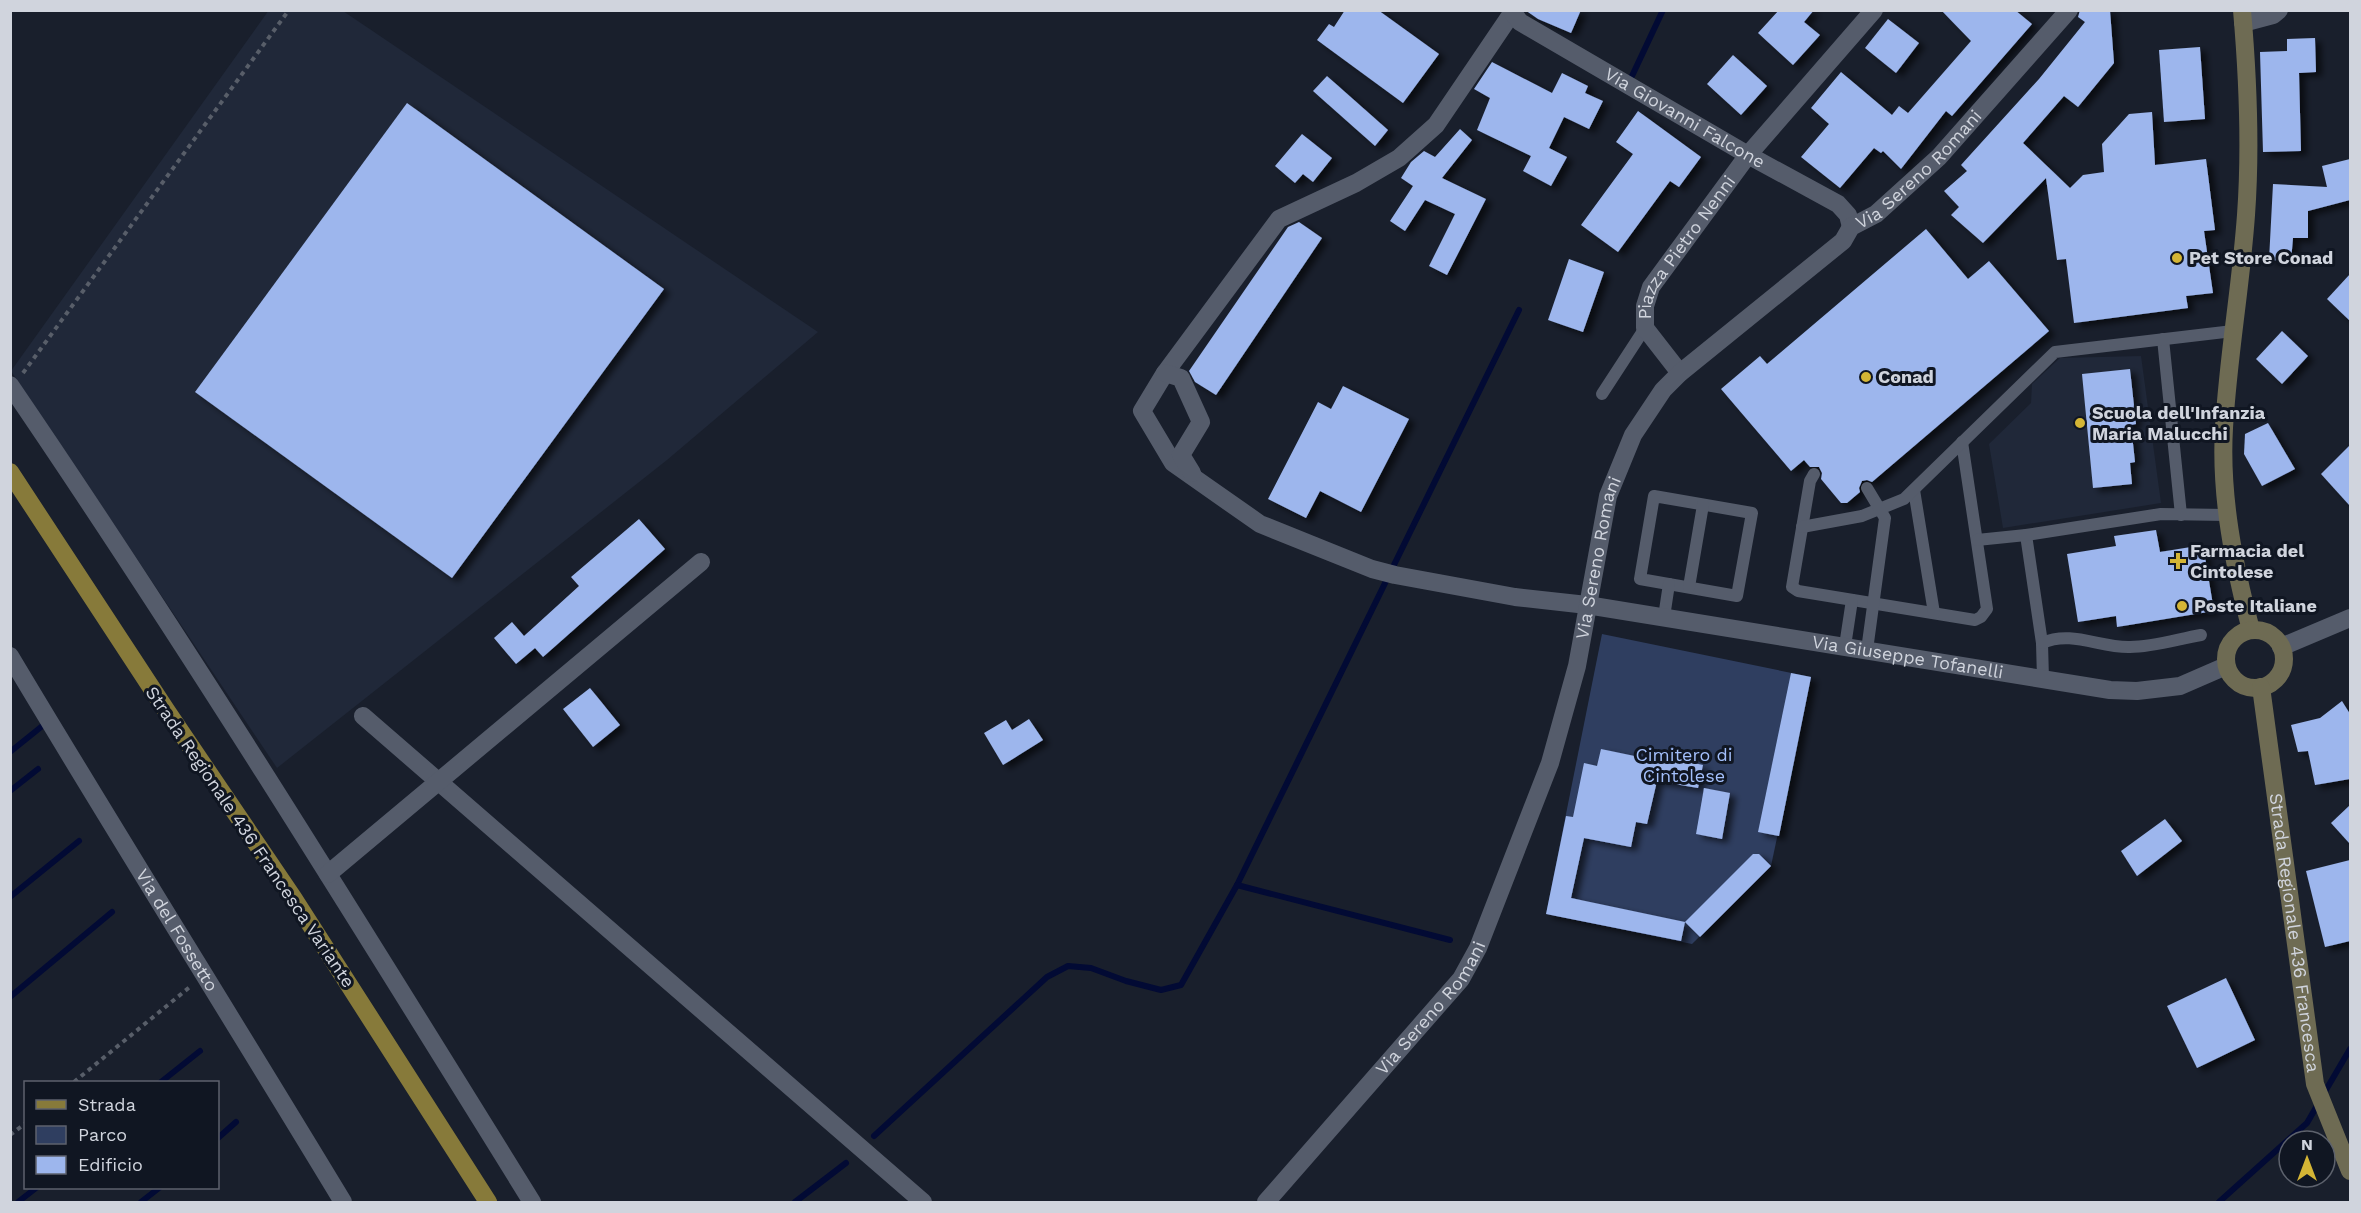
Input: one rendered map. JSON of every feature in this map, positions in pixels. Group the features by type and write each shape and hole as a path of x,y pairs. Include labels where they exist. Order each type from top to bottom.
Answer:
{"main road":[{"name":"Strada Regionale 436 Francesca Variante","path":"10,472 166,711 294,899 488,1203"}],"street":[{"name":"Piazza Pietro Nenni","path":"1680,373 1645,328 1645,306 1651,287 1748,155 1874,10"},
{"name":"Via Sereno Romani","path":"1266,1203 1415,1034 1461,979 1473,958 1511,868 1550,763 1577,666 1608,496 1625,451 1650,409 1680,373 1843,241 1851,227 1876,214 1939,157 2069,10"},
{"path":"2251,630 2227,515 2224,477 2224,429 2246,217 2249,154 2247,69 2242,17 2273,15 2279,10"},
{"path":"1194,477 1180,455 1200,422 1181,378 1165,373 1279,219 1356,183 1399,158 1436,125 1514,12"},
{"name":"Via Giovanni Falcone","path":"1514,12 1520,22 1748,155 1838,204 1848,215 1851,227"},
{"name":"Via Giuseppe Tofanelli","path":"1165,373 1142,411 1173,463 1260,524 1372,569 1515,597 1664,617 2081,686 2137,691 2180,686 2226,666"},
{"path":"11,386 73,478 328,874 532,1203"},
{"path":"328,874 701,562"},
{"path":"2281,648 2350,618"},
{"path":"2251,630 2269,634 2281,648 2283,664 2280,672 2269,684 2261,687 2252,688 2236,681 2226,666 2228,646 2242,633 2251,630"},
{"name":"Via del Fossetto","path":"10,656 128,854 206,974 343,1203"},
{"name":"Strada Regionale 436 Francesca","path":"2261,687 2315,1084 2350,1171"},
{"path":"363,716 923,1203"}],"lane":[{"path":"1602,394 1645,328"},
{"path":"1802,527 1862,516 1904,499 2055,352 2233,331"},
{"path":"2163,339 2181,515"},
{"path":"1815,474 1810,481 1792,586 1798,591 1976,620 1985,613 1986,609 1962,442"},
{"path":"1867,650 1885,518 1868,488"},
{"path":"1914,490 1934,614"},
{"path":"1654,496 1703,505 1752,513 1737,596 1640,579 1654,496"},
{"path":"1689,587 1703,505"},
{"path":"1977,540 2026,535 2161,514 2227,515"},
{"path":"2026,535 2042,643 2043,679"},
{"path":"1664,617 1669,584"},
{"path":"1845,646 1852,600"},
{"path":"2042,643 2055,637 2066,637 2130,648 2201,635"}],"path":[{"path":"11,386 289,10"},
{"path":"76,1081 206,974"},
{"path":"10,1135 24,1124"}],"shaded area":[{"path":"269,10 343,11 818,332 667,460 277,768 11,371"},
{"name":"Scuola dell'Infanzia Maria Malucchi","path":"2141,356 2161,503 2003,528 1989,444 2031,403 2032,384 2060,358"}],"green space":[{"name":"Cimitero di Cintolese","path":"1602,634 1811,677 1771,866 1692,944 1546,914"}],"building":[{"path":"1345,10 1378,10 1439,54 1403,103 1317,40 1329,24 1334,27"},
{"path":"1525,10 1581,10 1571,33 1538,19"},
{"path":"1779,10 1814,10 1804,22 1820,35 1793,65 1758,33"},
{"path":"1941,10 2015,10 2032,24 1952,116 1946,111 1901,169 1883,151 1881,153 1874,148 1840,188 1801,157 1829,124 1811,108 1841,72 1892,115 1899,106 1908,113 1971,41"},
{"path":"2080,10 2110,10 2114,63 2078,107 2064,96 2023,143 2070,188 2083,175 2104,172 2102,144 2129,114 2152,112 2155,165 2206,159 2215,230 2204,231 2213,293 2186,296 2188,308 2074,323 2066,259 2057,260 2046,178 1983,243 1951,215 1959,207 1944,191 1967,171 1961,165 2039,79 2085,22 2078,17"},
{"path":"1888,19 1919,43 1896,73 1865,48"},
{"path":"2315,38 2316,72 2299,73 2301,151 2263,152 2260,52 2287,51 2287,39"},
{"path":"2200,47 2205,119 2164,122 2159,50"},
{"path":"1733,55 1767,86 1741,115 1707,84"},
{"path":"1492,62 1552,93 1562,73 1588,86 1585,93 1603,101 1589,129 1564,117 1549,148 1567,157 1551,186 1523,171 1531,156 1477,130 1490,98 1474,89"},
{"path":"1327,76 1388,130 1375,146 1313,91"},
{"path":"407,103 664,289 452,578 195,392"},
{"path":"1638,111 1701,157 1679,187 1670,181 1618,252 1581,225 1633,154 1616,142"},
{"path":"1460,129 1472,140 1442,178 1486,199 1447,275 1429,266 1455,214 1425,200 1405,231 1390,221 1413,186 1401,178 1411,162 1424,151 1435,157"},
{"path":"1302,134 1332,158 1313,182 1303,174 1295,183 1275,166"},
{"path":"2350,159 2350,200 2308,211 2308,238 2293,238 2291,261 2269,260 2273,184 2327,187 2322,166"},
{"path":"1299,222 1322,238 1216,395 1195,382 1189,371 1288,227"},
{"name":"Conad","path":"1926,229 1968,279 1989,261 2049,331 1872,482 1862,481 1860,492 1847,503 1841,503 1821,479 1822,473 1819,467 1810,467 1804,460 1791,471 1721,389 1760,356 1767,364"},
{"path":"1569,259 1604,272 1583,332 1548,320"},
{"path":"2350,274 2350,321 2327,299"},
{"path":"2282,331 2308,356 2282,384 2256,359"},
{"path":"2130,369 2136,424 2131,425 2135,462 2130,463 2132,484 2093,488 2082,374"},
{"path":"1343,386 1409,419 1361,512 1320,491 1306,518 1268,499 1318,402 1331,409"},
{"path":"2268,423 2295,469 2262,486 2244,454 2245,434"},
{"path":"2350,445 2350,506 2321,474"},
{"path":"639,519 665,549 543,657 535,648 516,664 494,638 512,622 524,636 579,586 571,577"},
{"path":"2156,530 2160,552 2203,545 2214,611 2117,627 2116,616 2078,622 2067,554 2116,546 2114,536"},
{"path":"1791,673 1811,677 1779,836 1758,832"},
{"path":"590,688 620,725 593,747 563,709"},
{"path":"2342,701 2350,714 2350,779 2315,785 2308,751 2298,752 2291,725 2320,718"},
{"path":"1029,719 1043,740 1003,765 984,733 1006,720 1012,730"},
{"path":"1601,749 1649,759 1666,761 1666,757 1703,765 1698,788 1657,781 1647,824 1636,822 1631,847 1584,838 1571,898 1685,922 1681,941 1546,914 1566,816 1573,817 1584,763 1597,766"},
{"path":"1704,788 1730,793 1722,839 1696,834"},
{"path":"2350,805 2350,844 2331,823"},
{"path":"2165,819 2182,841 2137,876 2121,851"},
{"path":"1753,854 1759,854 1771,866 1700,937 1685,922"},
{"path":"2350,860 2350,941 2325,947 2306,871"},
{"path":"2226,978 2255,1040 2197,1068 2167,1006"}],"waterway":[{"path":"1632,76 1663,10"},
{"path":"1237,885 1519,310"},
{"path":"10,752 46,723"},
{"path":"10,791 38,769"},
{"path":"10,897 79,841"},
{"path":"874,1136 1047,977 1068,966 1091,968 1126,981 1161,990 1181,985 1237,885 1450,940"},
{"path":"10,997 112,912"},
{"path":"2323,1095 2350,1049"},
{"path":"162,1081 200,1051"},
{"path":"2219,1202 2307,1123 2318,1104"},
{"path":"219,1137 236,1122"},
{"path":"795,1202 846,1163"},
{"path":"18,1202 35,1189"},
{"path":"141,1202 158,1189"}],"place":[{"name":"Pet Store Conad","path":"2177,258"},
{"name":"Conad","path":"1866,377"},
{"name":"Scuola dell'Infanzia Maria Malucchi","path":"2080,423"},
{"name":"Farmacia del Cintolese","path":"2178,561"},
{"name":"Poste Italiane","path":"2182,606"}]}
